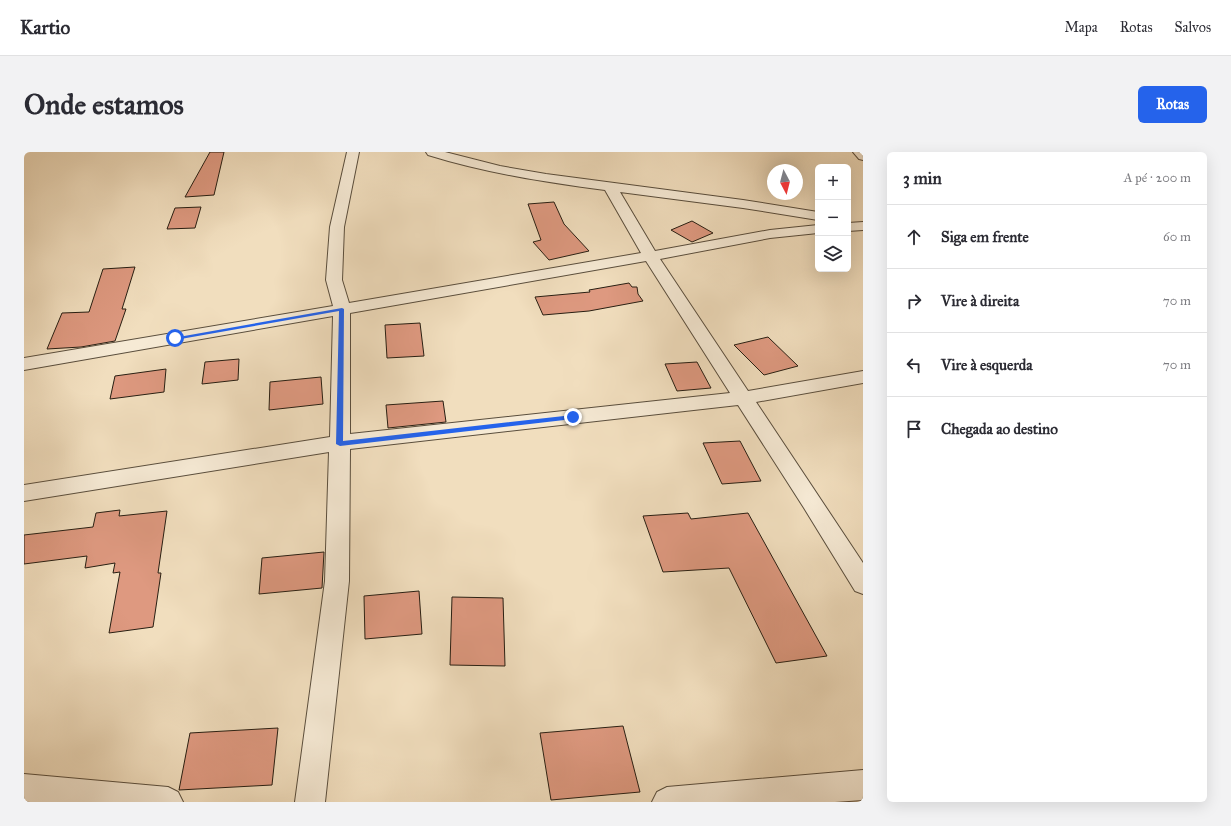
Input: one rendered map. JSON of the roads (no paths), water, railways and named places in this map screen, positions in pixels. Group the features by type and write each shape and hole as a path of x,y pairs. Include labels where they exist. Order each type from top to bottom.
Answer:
{"street":[{"path":"310,802 337,581 342,309 334,280 337,227 353,152"},
{"path":"432,152 461,162 523,175 721,200 815,216"},
{"path":"859,152 863,156"},
{"path":"610,186 651,256 842,549 863,584"},
{"path":"24,364 651,256 770,234 815,229"},
{"path":"24,493 340,444 744,398 863,377"},
{"path":"667,802 863,785"},
{"path":"24,790 168,802"}]}
